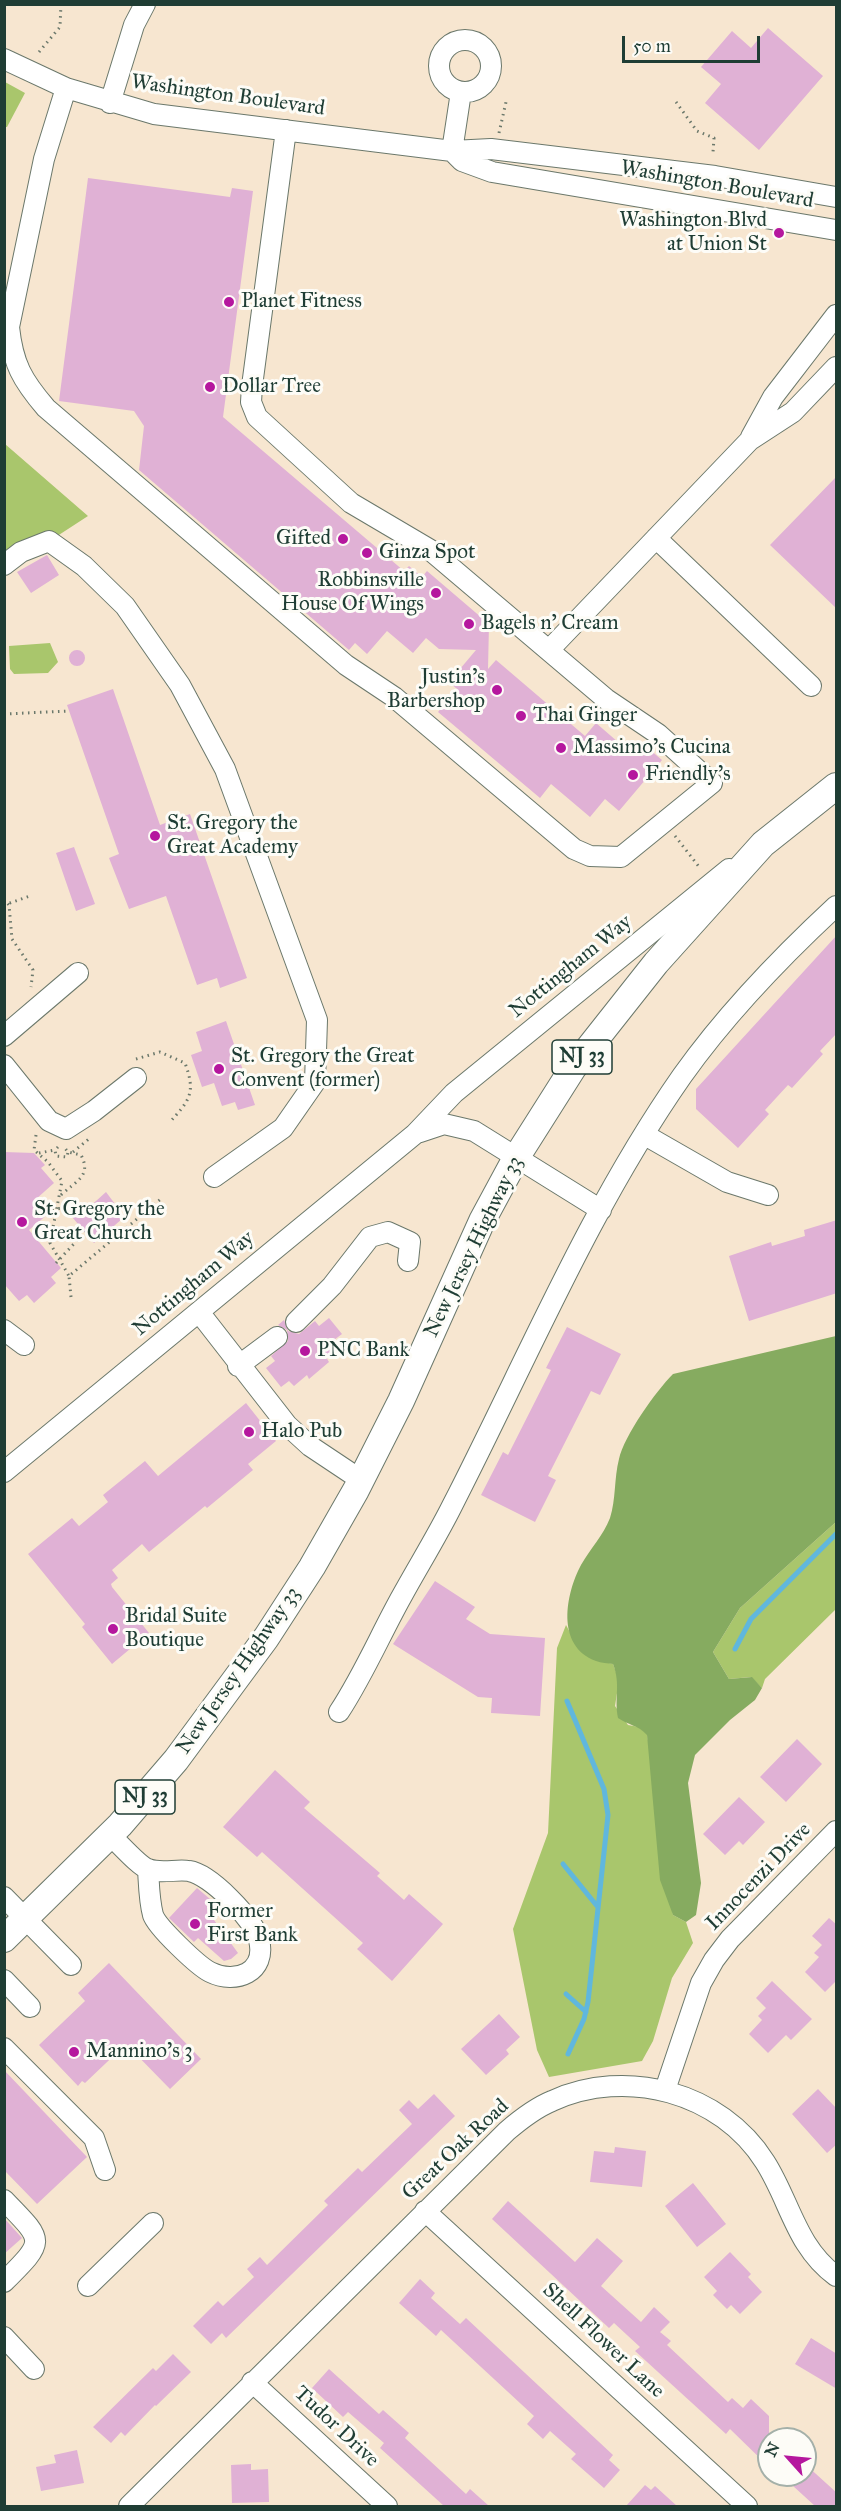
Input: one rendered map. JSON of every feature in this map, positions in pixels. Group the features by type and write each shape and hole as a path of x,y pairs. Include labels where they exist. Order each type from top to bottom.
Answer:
{"main road":[{"name":"New Jersey Highway 33","path":"4,1939 111,1836 177,1759 231,1689 312,1567 361,1480 401,1401 477,1232 516,1158 573,1068 613,1014 656,963 763,844 837,786"}],"street":[{"path":"110,103 134,25 144,4"},
{"name":"Washington Boulevard","path":"4,59 66,88 110,103 176,117 452,151 491,148 715,176 837,197"},
{"path":"66,88 44,159 9,327 12,354 25,383 46,408 346,665 394,697 574,849 597,857 621,857 712,783 658,734 606,699 429,549 351,503 257,417 251,402 252,386 286,130"},
{"path":"452,151 461,92"},
{"name":"Washington Boulevard","path":"452,151 462,161 492,172 837,230"},
{"path":"750,440 772,397 837,315"},
{"path":"549,650 750,440 793,412 837,367"},
{"path":"656,538 812,686"},
{"path":"4,565 21,552 49,541 84,566 125,606 168,668 225,769 317,1020 315,1082 283,1128 214,1177"},
{"name":"Nottingham Way","path":"4,1472 415,1134 454,1093 711,883 763,844"},
{"path":"339,1712 367,1666 385,1627 451,1509 560,1287 645,1135 683,1075 742,1000 837,906"},
{"path":"4,1036 78,973"},
{"path":"4,1065 47,1120 66,1129 94,1111 135,1070"},
{"name":"Nottingham Way","path":"415,1134 444,1124 459,1125 474,1131 601,1210"},
{"path":"645,1135 727,1182 768,1195"},
{"path":"296,1322 332,1286 370,1237 388,1232 410,1242 408,1261"},
{"path":"199,1312 238,1366 287,1425 310,1446 361,1480"},
{"path":"4,1330 24,1345"},
{"path":"238,1366 277,1337"},
{"name":"Innocenzi Drive","path":"665,2090 701,1983 714,1960 729,1939 837,1831"},
{"path":"111,1836 148,1869 190,1871 203,1876 245,1915 260,1941 256,1966 248,1975 228,1978 204,1969 156,1922 148,1869"},
{"path":"4,1897 71,1965"},
{"path":"4,1980 30,2007"},
{"path":"4,2048 94,2138 105,2170"},
{"name":"Great Oak Road","path":"129,2506 507,2131 525,2116 551,2101 579,2091 609,2086 638,2086 665,2090 706,2107 728,2121 748,2139 765,2161 800,2236 815,2256 837,2276"},
{"path":"4,2200 33,2229 37,2238 34,2251 4,2283"},
{"name":"Shell Flower Lane","path":"425,2211 747,2506"},
{"path":"88,2286 153,2223"},
{"path":"4,2337 34,2369"},
{"name":"Tudor Drive","path":"252,2382 387,2506"}],"path":[{"path":"39,52 60,27 62,4"},
{"path":"499,133 506,102"},
{"path":"676,102 697,132 714,138 713,152"},
{"path":"4,714 69,711"},
{"path":"664,822 711,883"},
{"path":"4,905 30,896"},
{"path":"4,899 9,905 12,939 33,970 30,991"},
{"path":"135,1070 141,1056 160,1052 184,1063 191,1082 190,1094 183,1108 169,1123"},
{"path":"39,1153 55,1150 58,1146 68,1152 81,1155 87,1166 85,1173 60,1196"},
{"path":"34,1150 63,1180 50,1243 58,1261 69,1276 71,1298"},
{"path":"55,1150 56,1156 61,1159 67,1156 68,1152"},
{"path":"69,1276 162,1198"},
{"path":"41,1206 58,1210 69,1208"},
{"path":"58,1261 85,1232"}],"green space":[{"path":"5,82 25,93 7,127 5,127"},
{"path":"5,444 88,516 5,570"},
{"path":"50,643 58,662 48,673 14,674 10,669 9,646"},
{"path":"836,1336 836,1522 740,1608 713,1652 729,1679 752,1677 762,1688 755,1700 730,1720 695,1755 688,1783 701,1883 696,1915 686,1922 673,1915 660,1880 647,1735 618,1718 617,1678 613,1664 596,1661 583,1654 574,1644 569,1631 568,1618 571,1590 581,1565 610,1518 617,1466 627,1438 650,1402 673,1374"},
{"path":"836,1522 836,1609 765,1679 762,1688 751,1677 729,1679 713,1652 740,1608"},
{"path":"566,1625 584,1652 595,1659 613,1664 619,1680 615,1706 628,1725 639,1727 647,1734 673,1915 686,1922 693,1943 672,1978 653,2041 642,2061 549,2077 537,2050 513,1929 548,1833 557,1648"}],"building":[{"path":"768,28 823,76 759,150 705,103 721,84 701,67 732,31 751,48"},
{"path":"88,178 230,197 232,188 253,191 223,417 404,571 409,566 422,577 427,571 489,624 488,669 496,660 585,736 596,723 633,755 643,744 662,760 619,811 605,799 590,817 551,784 540,798 438,712 457,689 449,682 476,650 439,649 426,638 413,653 387,631 367,654 355,643 349,650 139,470 144,426 134,411 59,401"},
{"path":"837,476 837,609 770,545"},
{"path":"47,555 59,575 31,593 17,572"},
{"path":"74,650 80,650 85,658 83,664 74,666 69,661 69,655"},
{"name":"St. Gregory the Great Academy","path":"113,689 160,825 190,814 247,978 220,988 217,978 197,985 166,896 129,909 109,858 119,854 67,705"},
{"path":"74,847 95,904 76,911 56,853"},
{"path":"837,935 837,1033 820,1051 823,1054 792,1088 788,1085 765,1110 769,1114 738,1148 696,1109 696,1089"},
{"name":"St. Gregory the Great Convent (former)","path":"226,1021 255,1105 238,1110 235,1102 222,1106 214,1083 202,1087 191,1055 202,1051 196,1032"},
{"name":"St. Gregory the Great Church","path":"4,1152 34,1153 45,1165 41,1168 54,1183 35,1200 48,1214 29,1230 61,1268 51,1277 56,1283 34,1303 27,1295 19,1301 4,1284"},
{"path":"106,1192 118,1208 115,1210 122,1219 94,1243 67,1211 78,1201 86,1210"},
{"path":"837,1220 837,1293 749,1321 729,1256 771,1242 772,1246 805,1236 804,1230"},
{"name":"PNC Bank","path":"329,1318 342,1334 334,1340 339,1347 326,1357 329,1362 309,1379 307,1375 294,1386 289,1381 281,1387 266,1368 275,1361 271,1356 288,1341 287,1330 278,1325 284,1320 288,1331 299,1334 315,1321 319,1326"},
{"path":"567,1327 621,1354 600,1395 591,1391 548,1476 556,1480 535,1522 481,1495 503,1452 508,1455 551,1370 546,1368"},
{"path":"246,1403 276,1441 248,1464 253,1470 207,1508 205,1506 149,1552 142,1544 112,1570 118,1578 111,1584 112,1587 149,1633 112,1664 82,1627 85,1624 28,1554 72,1518 79,1526 108,1502 103,1495 145,1461 158,1476"},
{"path":"435,1581 475,1607 466,1619 490,1634 545,1638 540,1716 491,1713 492,1698 478,1697 393,1644"},
{"path":"797,1739 822,1764 786,1802 760,1777"},
{"path":"275,1770 310,1802 304,1808 380,1873 377,1876 404,1900 409,1894 443,1924 392,1981 357,1949 363,1943 262,1852 257,1857 223,1827"},
{"path":"739,1797 765,1822 743,1845 739,1841 725,1855 703,1834"},
{"name":"Former First Bank","path":"197,1888 223,1910 214,1920 238,1953 231,1959 224,1961 198,1938 194,1942 169,1918"},
{"path":"829,1918 837,1925 837,1980 825,1992 805,1972 819,1957 814,1953 822,1945 812,1936"},
{"path":"109,1963 201,2059 170,2089 126,2044 85,2083 82,2081 78,2086 39,2045 85,2001 78,1993"},
{"path":"772,1981 812,2019 791,2040 786,2035 768,2053 749,2034 762,2020 758,2016 766,2008 756,1998"},
{"path":"499,2014 520,2037 506,2050 509,2054 486,2075 461,2049"},
{"path":"4,2070 87,2157 37,2204 4,2170"},
{"path":"818,2089 837,2109 837,2144 827,2153 792,2114"},
{"path":"434,2094 455,2116 226,2338 222,2333 211,2344 193,2326 218,2301 223,2306 254,2277 247,2269 260,2257 267,2265 328,2205 324,2201 358,2168 362,2172 412,2124 399,2110 409,2100 418,2109"},
{"path":"615,2147 646,2151 642,2187 590,2182 594,2151 614,2153"},
{"path":"693,2183 726,2224 697,2247 665,2206"},
{"path":"508,2201 575,2262 597,2238 623,2261 601,2286 641,2322 654,2307 670,2322 660,2332 671,2341 667,2345 728,2402 732,2398 743,2408 751,2399 769,2416 769,2427 757,2427 757,2455 730,2429 726,2434 635,2351 640,2347 614,2323 609,2328 492,2219"},
{"path":"4,2218 22,2238 4,2254"},
{"path":"730,2252 751,2274 748,2277 762,2292 740,2314 731,2305 727,2309 713,2295 717,2291 704,2277"},
{"path":"420,2279 435,2293 431,2298 460,2324 466,2318 613,2455 609,2460 620,2470 604,2488 571,2459 576,2454 550,2431 543,2439 527,2424 534,2416 441,2330 436,2336 399,2303"},
{"path":"811,2338 837,2354 837,2389 795,2364"},
{"path":"173,2354 191,2372 125,2436 121,2432 111,2443 93,2427 153,2368 156,2371"},
{"path":"329,2369 379,2414 383,2410 409,2433 405,2438 466,2494 470,2489 489,2506 444,2506 380,2448 384,2443 348,2412 343,2417 312,2388"},
{"path":"77,2450 84,2483 41,2491 36,2467 56,2463 54,2455"},
{"path":"251,2464 251,2470 268,2469 269,2502 232,2503 231,2465"},
{"path":"817,2475 837,2493 837,2506 815,2506 794,2487 817,2487"},
{"path":"645,2485 651,2490 655,2486 677,2506 626,2506"}],"waterway":[{"path":"735,1649 751,1619 836,1534"},
{"path":"567,1701 604,1789 608,1815 588,2002 584,2019 568,2054"},
{"path":"563,1864 597,1906"},
{"path":"566,1994 586,2012"}],"place":[{"name":"Washington Blvd at Union St","path":"779,233"},
{"name":"Planet Fitness","path":"229,302"},
{"name":"Dollar Tree","path":"210,387"},
{"name":"Gifted","path":"343,539"},
{"name":"Ginza Spot","path":"367,553"},
{"name":"Robbinsville House Of Wings","path":"436,593"},
{"name":"Bagels n' Cream","path":"469,624"},
{"name":"Justin's Barbershop","path":"497,690"},
{"name":"Thai Ginger","path":"521,716"},
{"name":"Massimo's Cucina","path":"561,748"},
{"name":"Friendly's","path":"633,775"},
{"name":"St. Gregory the Great Academy","path":"155,836"},
{"name":"St. Gregory the Great Convent (former)","path":"219,1069"},
{"name":"St. Gregory the Great Church","path":"22,1222"},
{"name":"PNC Bank","path":"305,1351"},
{"name":"Halo Pub","path":"249,1432"},
{"name":"Bridal Suite Boutique","path":"113,1629"},
{"name":"Former First Bank","path":"195,1924"},
{"name":"Mannino's 3","path":"74,2052"}]}
